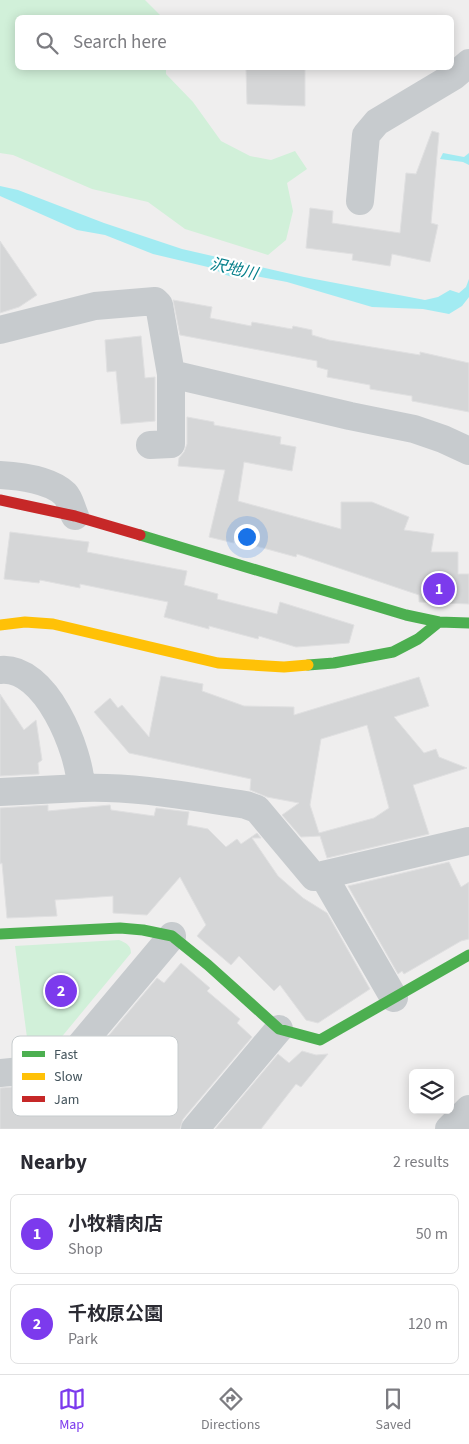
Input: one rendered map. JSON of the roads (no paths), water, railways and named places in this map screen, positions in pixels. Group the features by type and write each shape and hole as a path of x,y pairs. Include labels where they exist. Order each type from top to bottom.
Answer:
{"street":[{"path":"360,201 366,135 377,122 454,76 469,63"},
{"path":"0,330 95,306 155,301 158,304 171,374 171,444 150,445"},
{"path":"171,374 414,429 469,451"},
{"path":"0,475 19,476 50,484 65,494 75,516"},
{"path":"0,500 75,516 406,615 439,622 469,623"},
{"path":"0,625 25,622 53,624 218,663 284,667 334,664 393,652 418,639 439,622"},
{"path":"0,670 20,673 32,682 50,702 69,737 80,775 81,788"},
{"path":"0,792 110,787 252,807 257,809 268,820 314,877 469,840"},
{"path":"323,875 394,998"},
{"path":"0,934 120,928 143,930 172,936 208,965 279,1029 320,1040 469,954"},
{"path":"88,1036 172,936"},
{"path":"195,1129 279,1029"},
{"path":"450,1129 469,1110"}],"water":[{"path":"443,153 464,157 469,153 469,165 463,162 440,159"},
{"name":"沢地川","path":"0,186 18,190 104,223 182,249 304,277 425,300 438,297 450,290 459,293 466,287 469,279 469,297 462,306 449,314 423,309 372,307 287,282 245,274 238,274 232,277 212,268 153,254 105,235 77,230 0,196"}],"place":[{"name":"小牧精肉店","path":"439,589"},
{"name":"千枚原公園","path":"61,991"}]}
